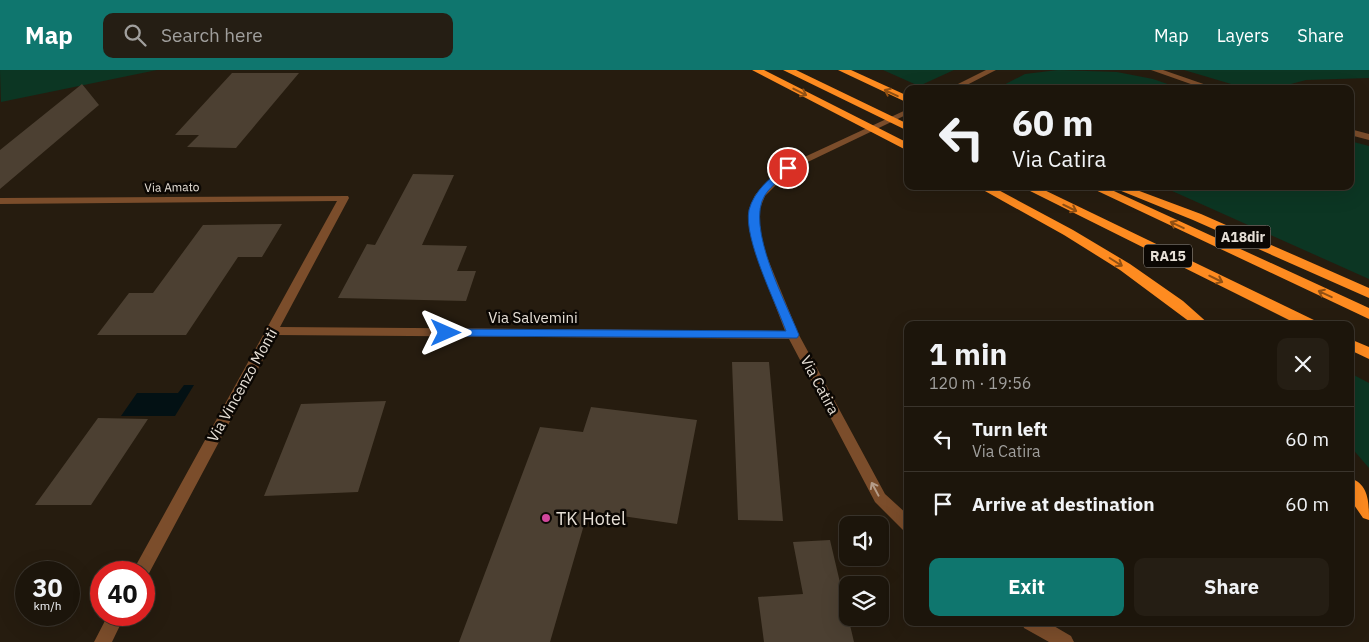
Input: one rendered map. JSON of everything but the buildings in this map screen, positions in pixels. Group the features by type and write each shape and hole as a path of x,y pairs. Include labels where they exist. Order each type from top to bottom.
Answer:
{"highway":[{"path":"757,70 904,146"},
{"path":"788,70 904,126"},
{"path":"843,70 904,98"},
{"path":"989,190 1046,221 1150,284 1198,321"},
{"name":"RA15","path":"1034,190 1302,321"},
{"name":"RA15","path":"1102,190 1369,314"},
{"name":"A18dir","path":"1126,190 1197,217 1369,293"},
{"path":"1354,346 1369,354"},
{"path":"1354,491 1369,512"}],"street":[{"path":"960,85 992,70"},
{"path":"1155,70 1202,85"},
{"name":"Via Catira","path":"904,113 788,168 760,195 754,211 754,229 760,252 794,335 880,498 904,521"},
{"path":"1354,133 1369,137"},
{"name":"Via Amato","path":"0,201 344,198"},
{"name":"Via Vincenzo Monti","path":"146,561 344,198"},
{"name":"Via Salvemini","path":"272,331 794,335"},
{"path":"103,642 111,626"},
{"path":"1037,626 1065,642"}],"green space":[{"path":"0,70 157,70 1,102"},
{"path":"883,70 954,70 921,85 917,85"},
{"path":"1058,70 1117,72 1153,79 1170,85 1004,85 1025,74"},
{"path":"1184,70 1369,70 1369,78 1306,80 1287,85 1235,85"},
{"path":"1354,142 1369,146 1369,279 1170,190 1354,190"},
{"path":"1354,375 1369,383 1369,468 1354,451"}],"shaded area":[{"path":"184,385 194,385 175,416 121,416 137,393 178,393"}],"place":[{"name":"TK Hotel","path":"546,518"}],"route":[{"path":"446,333 794,335 760,252 754,229 754,211 760,195 788,168"}]}
